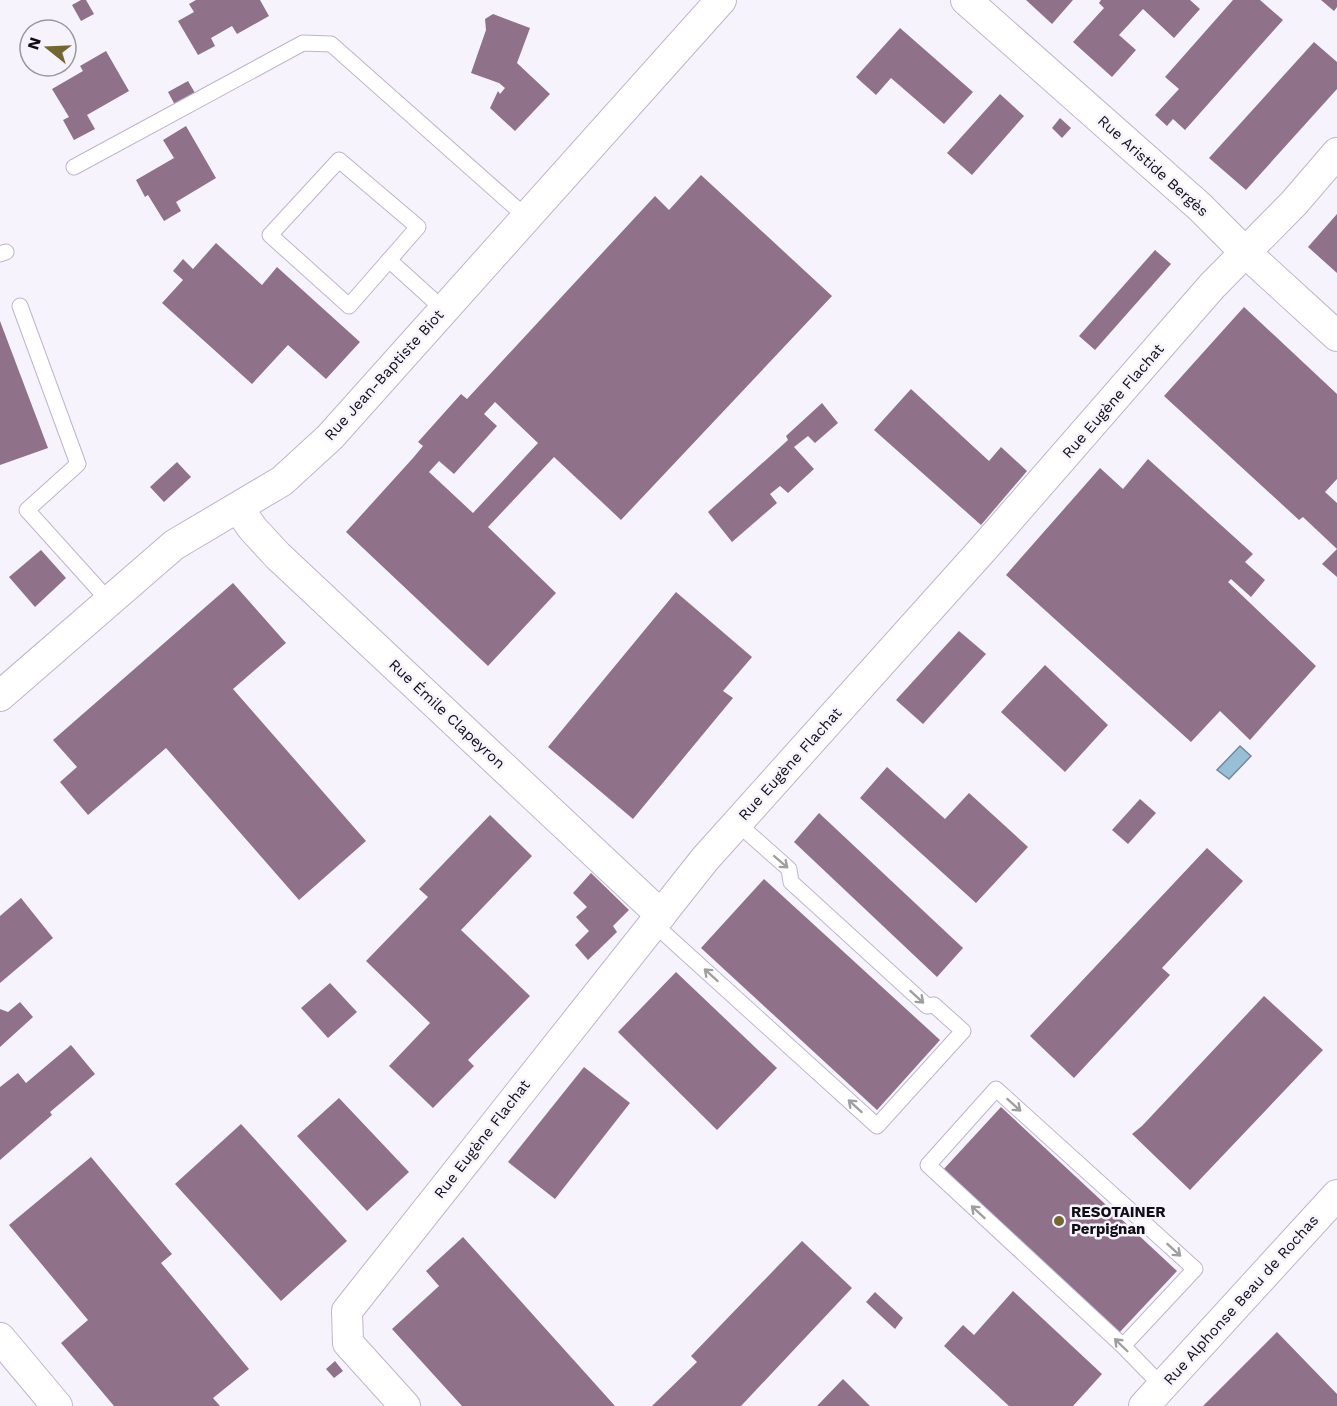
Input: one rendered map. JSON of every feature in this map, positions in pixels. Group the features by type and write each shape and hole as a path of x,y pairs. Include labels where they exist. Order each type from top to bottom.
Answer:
{"street":[{"name":"Rue Jean-Baptiste Biot","path":"0,696 174,545 282,481 330,436 721,0"},
{"name":"Rue Aristide Bergès","path":"966,0 1200,207 1246,253 1337,336"},
{"name":"Rue Eugène Flachat","path":"405,1406 348,1343 347,1311 705,859 983,549 1212,286 1294,203 1337,153"},
{"name":"Rue Émile Clapeyron","path":"238,508 253,529 278,556 658,919"},
{"name":"Rue Alphonse Beau de Rochas","path":"1153,1396 1337,1195"},
{"path":"0,1338 57,1406"}],"lane":[{"path":"74,167 303,43 331,44 525,216"},
{"path":"339,160 418,227 389,260 349,306 270,235 339,160"},
{"path":"389,260 443,309"},
{"path":"20,306 78,464 27,510 109,602"},
{"path":"658,919 877,1126 963,1031 934,1005 927,1006 791,882 789,869 737,823"},
{"path":"1123,1346 1195,1269 996,1089 928,1165 1123,1346 1153,1396"}],"water":[{"path":"1240,746 1251,756 1229,779 1217,770"}],"building":[{"path":"86,0 94,14 81,21 72,5"},
{"path":"196,0 260,0 269,16 237,34 232,26 211,38 215,46 198,55 178,21 194,12 189,4"},
{"path":"1026,0 1073,0 1052,24"},
{"path":"1101,0 1190,0 1200,9 1174,38 1143,9 1119,35 1136,50 1112,77 1073,42 1104,8 1099,3"},
{"path":"1233,0 1260,0 1283,20 1185,130 1173,119 1167,126 1155,115 1179,89 1165,77"},
{"path":"1321,0 1337,0 1337,7 1334,11"},
{"path":"493,14 530,28 517,63 550,94 515,131 490,108 498,91 500,94 505,88 499,83 471,73 486,30 485,19"},
{"path":"900,28 973,92 944,124 891,78 876,95 856,77"},
{"path":"1314,42 1337,62 1337,89 1246,190 1209,158"},
{"path":"106,51 129,91 87,115 95,129 74,140 63,120 69,117 52,89 71,78 78,78 78,74 83,71 80,66"},
{"path":"188,81 195,93 175,105 168,92"},
{"path":"1000,94 1024,116 972,175 947,153"},
{"path":"1060,118 1071,128 1062,138 1052,128"},
{"path":"186,126 216,178 176,202 181,211 164,221 148,195 145,197 136,180 174,158 163,140"},
{"path":"701,175 832,296 621,520 554,457 488,527 556,593 488,666 346,532 423,446 418,442 461,394 467,399 655,196 669,210","holes":["495,402 538,443 473,513 429,472 439,461 454,474 497,426 484,414"]},
{"path":"1337,214 1337,273 1308,247"},
{"path":"216,243 262,285 277,267 360,342 326,379 288,345 252,384 162,303 183,280 173,271 183,259 193,269"},
{"path":"1155,250 1171,264 1095,350 1079,336"},
{"path":"1244,307 1337,394 1337,479 1325,492 1337,503 1337,549 1303,517 1299,520 1164,396"},
{"path":"0,321 48,448 0,465"},
{"path":"911,389 989,461 1001,447 1027,471 981,525 874,430"},
{"path":"822,403 838,423 815,443 808,436 794,447 814,469 788,493 780,486 770,494 777,503 732,542 708,512 788,440 786,436"},
{"path":"1148,459 1253,554 1245,562 1265,580 1251,597 1231,579 1228,582 1316,666 1250,740 1220,711 1191,742 1006,575 1100,468 1123,489"},
{"path":"177,462 191,477 164,502 150,487"},
{"path":"1337,549 1337,577 1322,564"},
{"path":"41,550 66,578 35,607 9,577"},
{"path":"233,583 286,643 233,689 366,841 299,900 166,748 88,815 60,782 77,767 53,740"},
{"path":"676,592 752,657 723,691 733,698 633,819 548,747"},
{"path":"959,631 986,654 923,724 896,700"},
{"path":"1045,665 1108,725 1065,772 1001,712"},
{"path":"887,767 945,819 969,793 1028,847 976,903 860,798"},
{"path":"1140,799 1156,813 1128,844 1112,830"},
{"path":"819,813 963,948 937,977 794,842"},
{"path":"490,815 532,856 461,930 530,996 468,1060 474,1066 433,1108 389,1066 430,1023 366,961 428,897 419,889"},
{"path":"1207,848 1243,881 1162,968 1170,975 1074,1078 1030,1036"},
{"path":"591,873 629,910 613,926 617,932 588,960 575,945 589,931 576,917 587,907 573,893"},
{"path":"764,879 940,1040 877,1110 701,948"},
{"path":"21,898 53,938 0,983 0,916"},
{"path":"676,972 777,1068 717,1130 618,1032"},
{"path":"330,983 357,1012 328,1038 301,1008"},
{"path":"1264,996 1323,1050 1190,1190 1132,1134"},
{"path":"20,1002 33,1017 0,1047 0,1009 8,1012"},
{"path":"71,1045 95,1074 50,1112 52,1115 0,1160 0,1087 18,1073 26,1083"},
{"path":"584,1067 630,1103 555,1199 508,1162"},
{"path":"339,1098 409,1172 367,1211 297,1136"},
{"name":"RESOTAINER Perpignan","path":"1001,1107 1177,1271 1118,1334 942,1171"},
{"path":"241,1124 347,1241 281,1301 175,1184"},
{"path":"91,1157 172,1254 161,1263 249,1369 213,1398 220,1406 114,1406 61,1343 88,1320 9,1225"},
{"path":"463,1237 615,1406 462,1406 392,1329 439,1286 426,1271"},
{"path":"802,1241 852,1288 741,1406 652,1406 697,1362 691,1356"},
{"path":"1013,1291 1102,1374 1073,1406 1009,1406 944,1346 963,1325 974,1335"},
{"path":"875,1292 903,1318 895,1329 866,1302"},
{"path":"1277,1332 1337,1394 1337,1406 1203,1406"},
{"path":"335,1361 343,1371 334,1378 326,1369"},
{"path":"843,1379 870,1406 817,1406"}],"place":[{"name":"RESOTAINER Perpignan","path":"1059,1221"}]}
